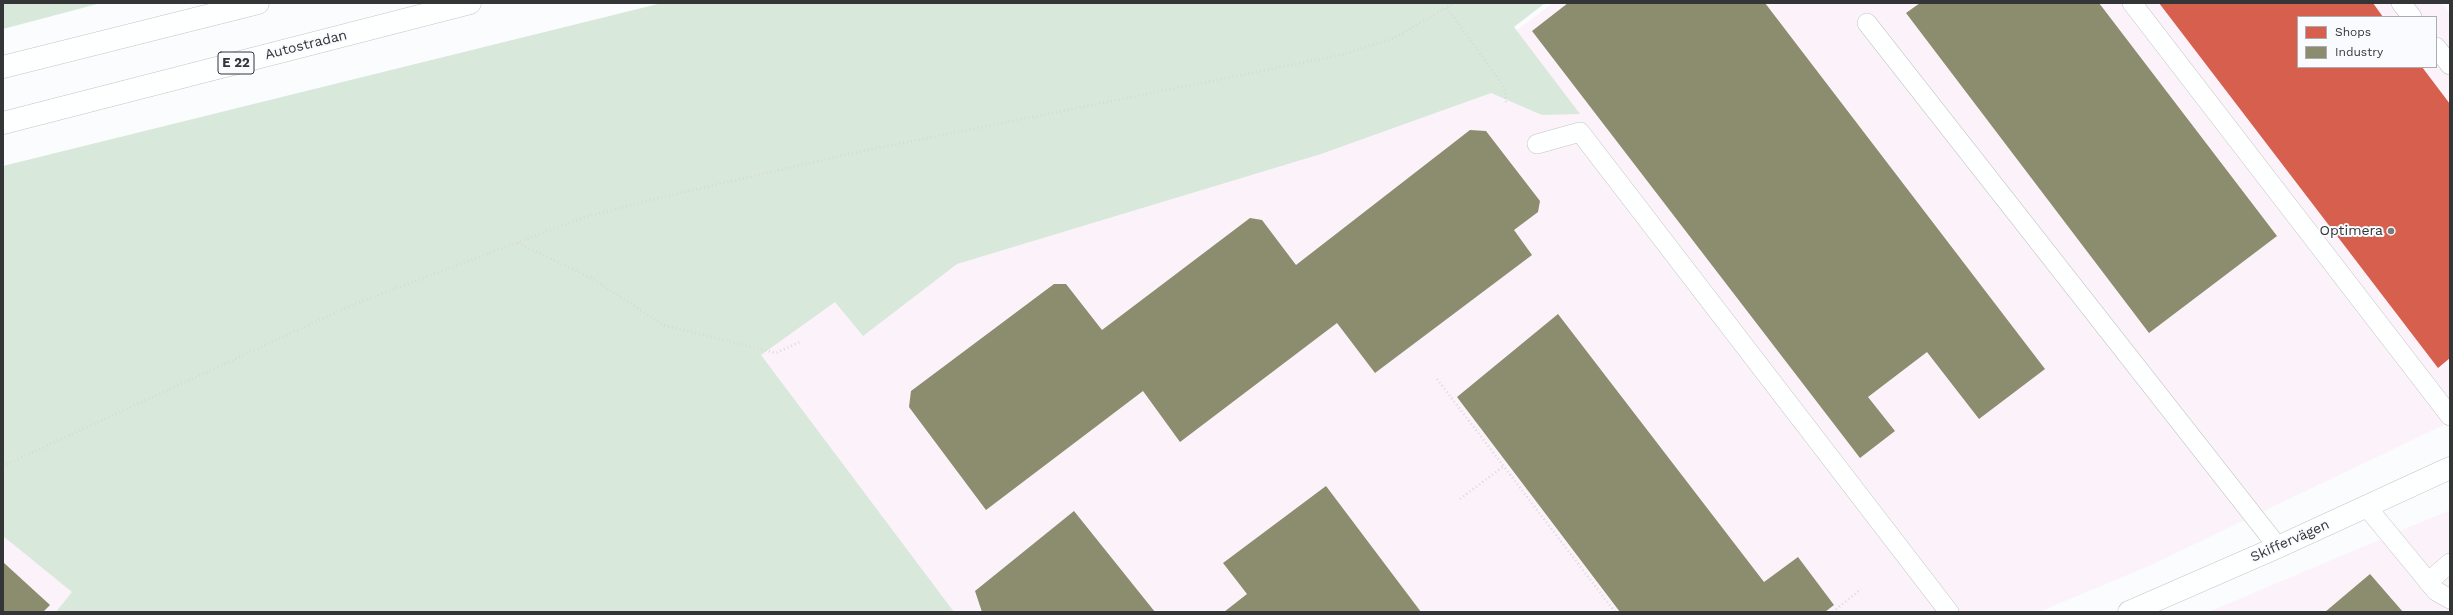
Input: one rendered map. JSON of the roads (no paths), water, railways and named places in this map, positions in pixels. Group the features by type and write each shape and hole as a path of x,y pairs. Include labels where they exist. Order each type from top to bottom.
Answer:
{"main road":[{"path":"3,67 258,3"},
{"name":"Autostradan","path":"3,123 470,3"},
{"name":"Skiffervägen","path":"2129,612 2278,547 2450,468"}],"lane":[{"path":"2132,3 2450,416"},
{"path":"2401,3 2411,16"},
{"path":"1867,23 2278,547"},
{"path":"2437,48 2450,64"},
{"path":"1537,144 1580,132 1950,612"},
{"path":"2366,506 2436,591 2450,600"},
{"path":"2428,582 2450,563"}],"place":[{"name":"Optimera","path":"2391,231"}]}
